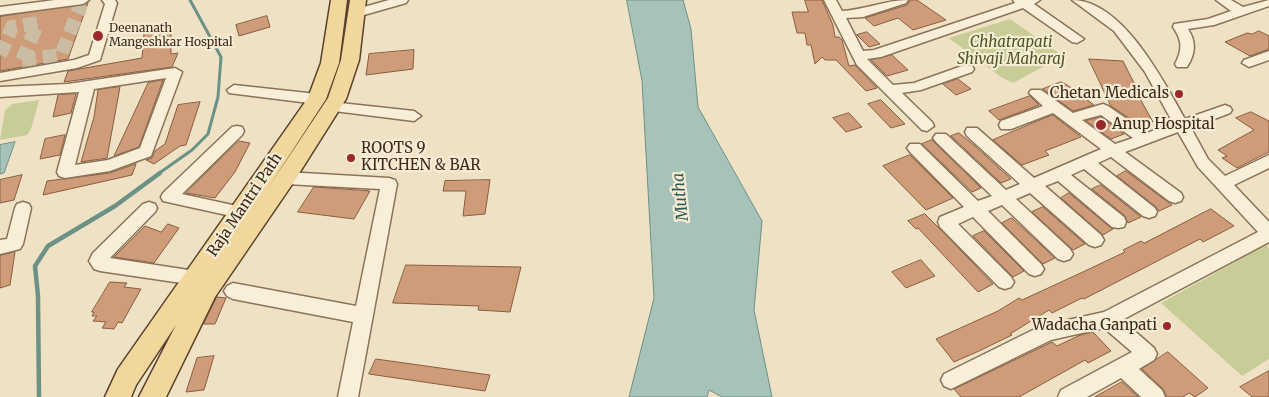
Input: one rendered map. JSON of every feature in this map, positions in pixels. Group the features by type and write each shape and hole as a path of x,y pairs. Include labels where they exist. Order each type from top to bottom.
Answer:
{"main road":[{"name":"Raja Mantri Path","path":"118,397 128,377 240,212 324,103 339,0"},
{"name":"Raja Mantri Path","path":"152,397 207,290 286,178 324,103 350,60 357,6"}],"street":[{"path":"0,77 76,64 95,57 111,3 108,0"},
{"path":"357,6 402,0"},
{"path":"830,0 862,62 927,126"},
{"path":"952,380 1048,332 1107,319 1269,234 1203,163 1151,71 1119,28 1078,0"},
{"path":"1222,0 1241,11"},
{"path":"837,16 859,14 896,1"},
{"path":"858,56 876,54 1026,1 1077,39"},
{"path":"1182,64 1189,52 1188,40 1180,27 1210,22 1269,2"},
{"path":"0,11 37,6"},
{"path":"1249,63 1269,55"},
{"path":"890,90 916,87 967,69"},
{"path":"0,92 38,92 175,72 146,152 110,164 67,173 65,170 88,86"},
{"path":"234,90 414,116"},
{"path":"1036,93 1175,198"},
{"path":"1006,125 1054,107"},
{"path":"1070,120 1102,109 1145,139"},
{"path":"1005,282 946,222 1112,151 1225,110"},
{"path":"237,131 169,197 240,212"},
{"path":"972,132 1095,240"},
{"path":"941,138 1064,254"},
{"path":"915,148 1035,269"},
{"path":"1222,184 1269,161"},
{"path":"1086,162 1149,212"},
{"path":"1060,174 1118,222"},
{"path":"286,178 390,184 348,397"},
{"path":"0,247 14,244 23,208"},
{"path":"149,208 98,261 100,264 195,278"},
{"path":"233,290 364,316"},
{"path":"1074,396 1147,354 1107,319"},
{"path":"1123,367 1155,397"}],"lane":[{"path":"37,6 34,10 82,2"}],"green space":[{"name":"Chhatrapati Shivaji Maharaj","path":"1010,19 1063,56 1013,83 1001,77 949,38"},
{"path":"39,100 31,129 27,135 0,140 5,110 12,104"},
{"path":"1266,245 1269,248 1269,359 1242,376 1161,303"}],"water":[{"name":"Mutha","path":"627,0 683,0 691,29 698,107 762,221 754,310 772,397 722,397 709,390 707,397 629,397 654,298 642,81"},
{"path":"15,142 4,173 0,174 0,145"}],"building":[{"path":"805,0 822,0 833,25 835,37 839,37 842,40 849,66 855,65 877,88 866,91 836,60 825,60 822,57 815,64 811,45 807,45 805,33 797,33 792,12 808,12"},
{"path":"910,0 917,0 946,20 913,30 898,18 874,26 865,18 907,5"},
{"path":"88,3 68,59 0,71 0,17"},
{"path":"267,16 270,27 239,36 236,25"},
{"path":"171,27 171,54 178,53 172,67 64,82 68,71 142,58 144,33"},
{"path":"1259,31 1269,36 1269,49 1250,56 1225,42 1247,33 1252,34"},
{"path":"867,32 880,44 869,47 857,35"},
{"path":"414,50 413,69 366,75 369,54"},
{"path":"892,55 908,70 887,76 871,60"},
{"path":"1089,59 1123,61 1136,87 1133,86 1153,122 1132,120 1111,106"},
{"path":"958,79 971,89 956,95 943,84"},
{"path":"163,80 139,147 114,156 148,83"},
{"path":"1061,82 1094,105 1073,111 1043,89"},
{"path":"120,87 107,158 81,162 94,117 98,90"},
{"path":"76,94 71,113 53,117 58,95"},
{"path":"1030,96 1039,105 999,120 989,111"},
{"path":"881,100 905,124 891,128 868,104"},
{"path":"200,102 186,145 180,146 154,164 146,160 152,158 155,151 165,144 178,105"},
{"path":"1251,112 1269,121 1269,152 1237,168 1222,158 1227,156 1218,150 1254,130 1236,118"},
{"path":"849,113 862,127 846,132 833,118"},
{"path":"1053,115 1081,137 1045,151 1049,155 1022,165 993,140"},
{"path":"1101,117 1124,134 1111,139 1086,121"},
{"path":"959,133 1011,179 1001,183 951,136"},
{"path":"65,135 60,155 40,159 45,139"},
{"path":"932,140 981,188 972,192 922,144"},
{"path":"239,141 250,143 235,172 215,198 186,193"},
{"path":"910,155 953,198 926,210 883,166"},
{"path":"136,164 132,175 43,195 47,181 110,173"},
{"path":"1126,171 1172,205 1159,211 1117,176"},
{"path":"22,175 14,200 0,203 0,180"},
{"path":"490,180 485,214 463,216 466,191 443,191 445,181"},
{"path":"1101,185 1141,217 1128,223 1125,216 1092,189"},
{"path":"314,187 370,191 354,219 298,212"},
{"path":"1069,193 1113,229 1103,235 1061,198"},
{"path":"1043,207 1085,244 1073,250 1032,212"},
{"path":"1211,209 1234,226 1203,242 1200,239 1084,299 1082,298 1052,313 1049,310 1010,334 1012,335 979,351 954,362 936,339 998,311 1019,298 1022,300 1085,271 1125,252 1123,250 1141,241 1144,243"},
{"path":"925,214 993,284 978,292 918,228 916,229 908,221"},
{"path":"1012,218 1055,258 1043,264 1002,223"},
{"path":"168,224 179,228 154,263 114,257 145,226 161,232"},
{"path":"984,231 1024,271 1013,277 973,236"},
{"path":"15,252 10,285 0,288 0,256"},
{"path":"921,260 935,276 906,288 892,272"},
{"path":"406,265 521,267 510,312 478,310 479,306 393,303"},
{"path":"110,282 127,283 124,287 141,289 122,323 118,322 114,329 102,328 106,322 93,321 97,316 92,316 94,312 92,312"},
{"path":"217,297 226,298 215,324 204,324"},
{"path":"1093,332 1111,351 1088,363 1085,360 1019,397 961,397 954,389 1052,342 1057,346 1078,336"},
{"path":"1168,352 1208,388 1195,397 1189,393 1183,397 1167,397 1163,389 1142,369"},
{"path":"214,356 204,390 186,392 197,358"},
{"path":"376,359 490,375 485,391 369,374"},
{"path":"1269,371 1269,397 1252,397 1240,387"},
{"path":"1122,382 1138,397 1095,397"}],"waterway":[{"path":"158,174 192,150 208,134 218,97 221,57 190,0"},
{"path":"39,397 38,296 35,266 48,246 115,206 160,173"}],"tunnel":[{"path":"0,55 12,27 38,23 22,60 61,55 81,4"}],"place":[{"name":"Deenanath Mangeshkar Hospital","path":"98,36"},
{"name":"Chetan Medicals","path":"1179,94"},
{"name":"Anup Hospital","path":"1101,125"},
{"name":"ROOTS 9 KITCHEN & BAR","path":"351,158"},
{"name":"Wadacha Ganpati","path":"1167,326"}]}
